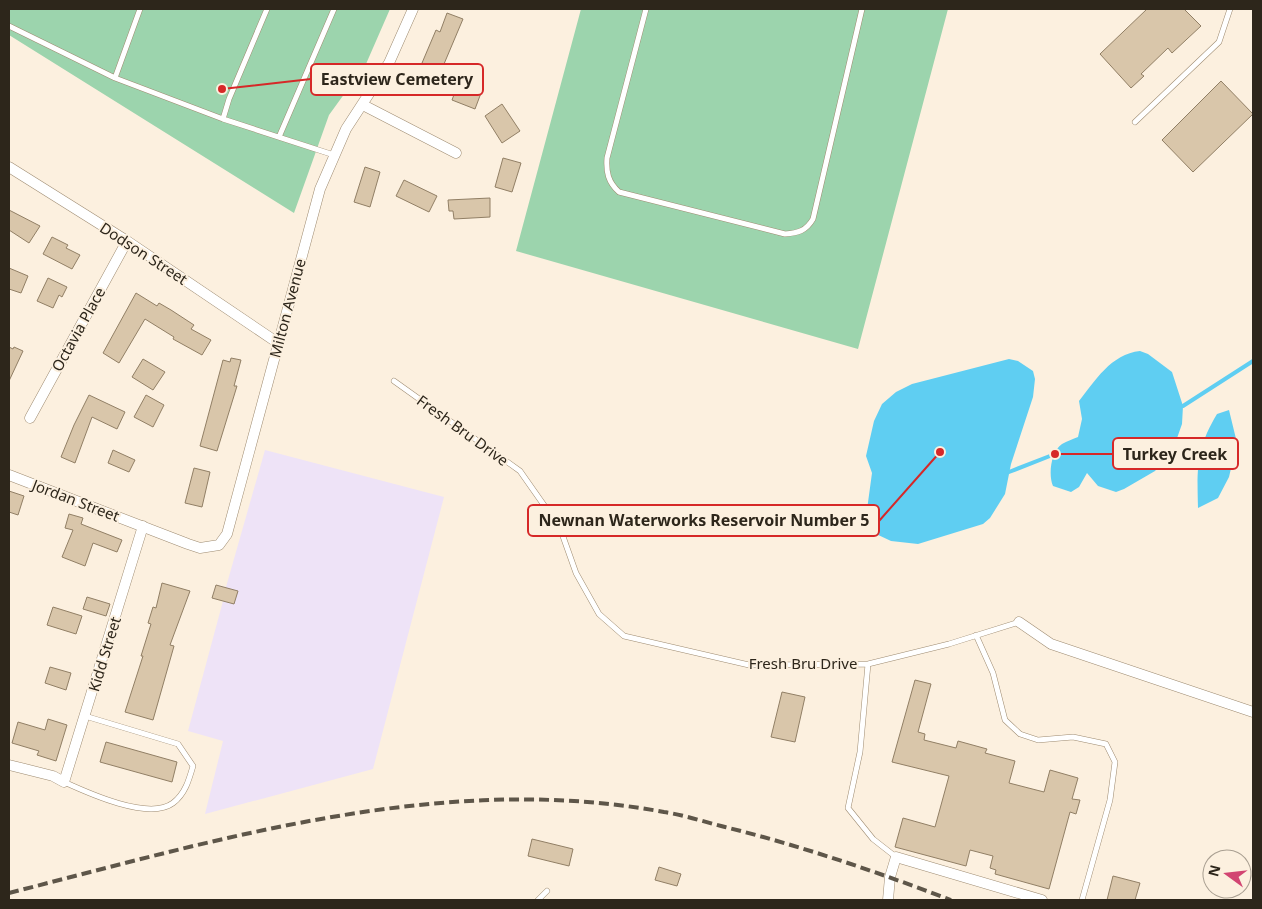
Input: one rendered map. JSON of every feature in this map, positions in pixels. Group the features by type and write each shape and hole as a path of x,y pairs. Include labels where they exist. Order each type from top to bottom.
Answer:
{"street":[{"name":"Milton Avenue","path":"143,526 172,539 200,548 219,545 226,534 320,189 346,129 388,63 413,9"},
{"path":"363,105 456,153"},
{"name":"Dodson Street","path":"9,167 126,241 278,343"},
{"name":"Octavia Place","path":"30,418 126,241"},
{"name":"Jordan Street","path":"9,474 143,526"},
{"name":"Kidd Street","path":"64,782 143,526"},
{"name":"Fresh Bru Drive","path":"1019,622 1050,644 1253,712"},
{"path":"9,766 53,776 64,782"},
{"path":"888,900 890,877 896,857 1042,900"}],"lane":[{"path":"115,78 140,9"},
{"path":"223,119 229,98 267,9"},
{"path":"279,137 334,9"},
{"path":"646,9 607,158 606,174 612,186 619,192 785,234 795,234 808,228 813,218 862,9"},
{"path":"1135,122 1219,42 1230,9"},
{"path":"9,26 115,78 223,119 334,155"},
{"name":"Fresh Bru Drive","path":"394,381 520,471 560,528 576,573 599,614 624,636 749,665 868,664 976,636 1019,622"},
{"path":"976,636 993,673 1005,720 1020,734 1038,740 1073,737 1106,744 1115,762 1110,800 1082,900"},
{"path":"868,664 860,752 848,808 873,839 896,857"},
{"path":"64,782 101,799 144,808 158,808 172,804 187,786 193,766 178,744 85,716"},
{"path":"538,900 547,891"}],"shaded area":[{"path":"265,450 444,497 373,769 205,814 223,741 188,731 223,601 212,598 216,585 226,587"}],"green space":[{"path":"9,9 390,9 366,64 329,115 294,213 9,35"},
{"path":"581,9 948,9 858,349 516,251"}],"water":[{"path":"1140,351 1148,354 1172,372 1183,406 1182,424 1176,441 1167,457 1155,471 1116,492 1098,486 1087,473 1079,487 1071,492 1053,486 1051,470 1055,452 1062,444 1078,437 1082,419 1079,401 1112,363 1120,357"},
{"path":"1009,359 1018,361 1033,371 1035,379 1033,397 1011,464 1005,494 990,518 983,524 918,544 891,541 874,533 868,526 866,517 872,473 866,456 874,421 882,404 896,392 912,384"},
{"path":"1229,410 1237,443 1229,477 1218,498 1198,508 1198,470 1201,449 1217,414"}],"building":[{"path":"1147,9 1184,9 1201,26 1172,53 1168,48 1141,74 1144,76 1131,88 1100,54"},
{"path":"447,13 463,19 433,90 417,83 425,64 422,63 436,30 440,32"},
{"path":"1221,81 1253,114 1193,172 1162,140"},
{"path":"458,84 481,93 475,109 452,100"},
{"path":"502,104 520,131 502,143 485,116"},
{"path":"503,158 521,163 512,192 495,187"},
{"path":"365,167 380,172 370,207 354,202"},
{"path":"404,180 437,196 429,212 396,196"},
{"path":"490,198 490,217 454,219 453,211 449,211 448,200"},
{"path":"9,210 40,226 29,243 9,230"},
{"path":"52,237 68,245 66,248 80,255 72,269 43,254"},
{"path":"9,268 28,276 21,293 9,289"},
{"path":"48,278 67,287 62,297 59,295 53,308 37,301"},
{"path":"136,293 157,306 159,303 171,310 194,325 191,329 211,340 202,355 173,339 174,337 145,319 119,363 103,353"},
{"path":"9,347 23,351 9,381"},
{"path":"231,358 241,360 234,386 237,386 217,451 200,446 223,360 230,362"},
{"path":"143,359 165,372 153,390 132,377"},
{"path":"89,395 125,412 117,429 92,417 75,463 61,457"},
{"path":"146,395 164,405 153,427 134,417"},
{"path":"113,450 135,460 129,472 108,463"},
{"path":"194,468 210,472 202,507 185,503"},
{"path":"9,491 24,496 18,515 9,512"},
{"path":"69,514 83,518 81,524 122,540 117,552 93,543 85,566 62,557 73,530 65,528"},
{"path":"162,583 190,591 170,645 174,646 153,720 125,712 143,656 141,656 151,624 148,623 153,607 156,608"},
{"path":"216,585 238,591 234,604 212,598"},
{"path":"87,597 110,604 106,616 83,609"},
{"path":"53,607 82,616 76,634 47,625"},
{"path":"50,667 71,673 66,690 45,683"},
{"path":"915,680 931,684 918,732 925,734 924,740 956,748 958,741 987,749 985,753 1015,761 1009,783 1044,792 1050,770 1078,778 1072,799 1080,800 1076,814 1070,812 1049,889 995,874 996,870 990,868 993,856 970,850 966,866 895,847 903,818 935,827 949,776 892,762"},
{"path":"782,692 805,697 795,742 771,737"},
{"path":"48,719 67,725 56,761 37,755 39,751 12,743 18,722 45,730"},
{"path":"106,742 177,762 172,782 100,762"},
{"path":"532,839 573,849 569,866 528,856"},
{"path":"659,867 681,874 677,886 655,880"},
{"path":"1113,876 1140,883 1135,900 1107,900"}],"waterway":[{"path":"1183,406 1253,361"},
{"path":"1009,472 1055,454"}],"railway":[{"path":"9,893 170,852 251,833 333,817 415,805 498,800 581,801 679,815 811,851 951,900"}],"place":[{"name":"Eastview Cemetery","path":"222,89"},
{"name":"Newnan Waterworks Reservoir Number 5","path":"940,452"},
{"name":"Turkey Creek","path":"1055,454"}]}
